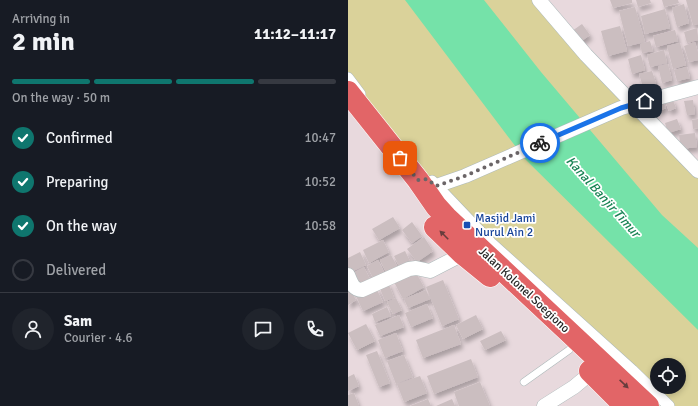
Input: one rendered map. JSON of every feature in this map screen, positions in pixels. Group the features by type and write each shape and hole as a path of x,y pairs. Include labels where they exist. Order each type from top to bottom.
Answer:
{"main road":[{"name":"Jalan Kolonel Soegiono","path":"350,105 430,191 446,217 597,368 625,406"},
{"name":"Jalan Kolonel Soegiono","path":"350,105 367,138 433,224 463,254 569,350 597,368 648,406"}],"street":[{"path":"539,0 586,55 626,106 698,171"},
{"path":"348,78 430,191 491,243 632,370 669,406"},
{"path":"430,191 626,106 698,87"},
{"path":"348,275 353,286 359,290 362,290 409,269 416,268 430,270 463,254"},
{"path":"544,406 574,387 597,368"}],"lane":[{"path":"524,382 569,350"}],"shaded area":[{"path":"348,0 545,0 698,171 698,406 648,406 348,92"}],"water":[{"name":"Kanal Banjir Timur","path":"405,0 484,0 541,72 662,215 698,248 698,330 525,159"}],"building":[{"path":"610,0 632,0 632,3 613,8"},
{"path":"636,0 650,0 651,3 638,7"},
{"path":"662,0 678,0 679,3 664,7"},
{"path":"686,0 698,0 698,24 693,25"},
{"path":"684,4 689,23 677,27 672,8"},
{"path":"635,7 645,42 628,46 619,11"},
{"path":"665,9 670,28 645,34 641,16"},
{"path":"582,24 590,35 580,42 572,31"},
{"path":"620,26 627,51 608,56 601,31"},
{"path":"697,28 698,40 687,43 684,32"},
{"path":"675,30 678,41 656,47 653,36"},
{"path":"650,41 653,51 642,53 640,44"},
{"path":"695,42 698,60 689,62 684,46"},
{"path":"680,43 686,65 673,69 667,46"},
{"path":"664,50 667,63 650,67 647,55"},
{"path":"641,55 645,70 632,74 628,59"},
{"path":"668,64 672,80 662,83 658,66"},
{"path":"687,67 690,78 677,81 674,70"},
{"path":"652,71 656,83 643,87 639,74"},
{"path":"662,97 666,108 659,111 655,100"},
{"path":"672,98 676,108 669,111 665,101"},
{"path":"693,100 695,114 687,115 684,101"},
{"path":"677,119 681,129 668,133 665,123"},
{"path":"698,119 698,128 693,129 692,120"},
{"path":"695,133 697,147 681,149 679,135"},
{"path":"393,217 400,228 379,240 372,229"},
{"path":"412,222 422,236 412,243 402,230"},
{"path":"424,237 433,251 417,262 407,249"},
{"path":"383,240 389,252 369,263 363,250"},
{"path":"405,251 411,263 400,268 394,256"},
{"path":"360,252 366,265 349,273 348,258"},
{"path":"391,255 398,268 387,274 380,260"},
{"path":"378,260 384,272 373,278 367,266"},
{"path":"364,267 370,279 357,285 351,274"},
{"path":"415,271 424,287 403,299 394,282"},
{"path":"443,280 459,319 442,326 426,287"},
{"path":"388,282 394,298 385,301 379,286"},
{"path":"348,286 356,300 348,305"},
{"path":"376,288 383,302 363,311 356,296"},
{"path":"426,290 430,299 408,308 404,299"},
{"path":"396,298 402,310 393,314 387,302"},
{"path":"427,304 433,318 411,327 405,313"},
{"path":"387,307 391,316 375,322 372,314"},
{"path":"399,315 404,327 380,336 375,325"},
{"path":"476,315 483,329 463,339 456,325"},
{"path":"366,324 375,341 357,350 348,333"},
{"path":"454,325 461,344 423,358 416,340"},
{"path":"501,331 506,340 485,350 480,341"},
{"path":"396,333 403,351 385,358 378,340"},
{"path":"377,351 390,383 379,387 366,355"},
{"path":"404,355 413,377 396,384 387,361"},
{"path":"471,359 478,377 434,394 427,376"},
{"path":"354,374 359,386 348,391 348,377"},
{"path":"420,376 427,393 404,402 397,384"},
{"path":"480,382 490,406 459,406 454,392"},
{"path":"354,393 359,406 348,406 348,395"},
{"path":"428,399 431,406 410,406"},
{"path":"452,399 455,406 436,406"}],"way so far":[{"path":"400,158 418,180 427,179 436,186 465,176 540,143"}],"place":[{"name":"Masjid Jami Nurul Ain 2","path":"467,225"}],"route":[{"path":"540,143 621,108 645,101"}]}
